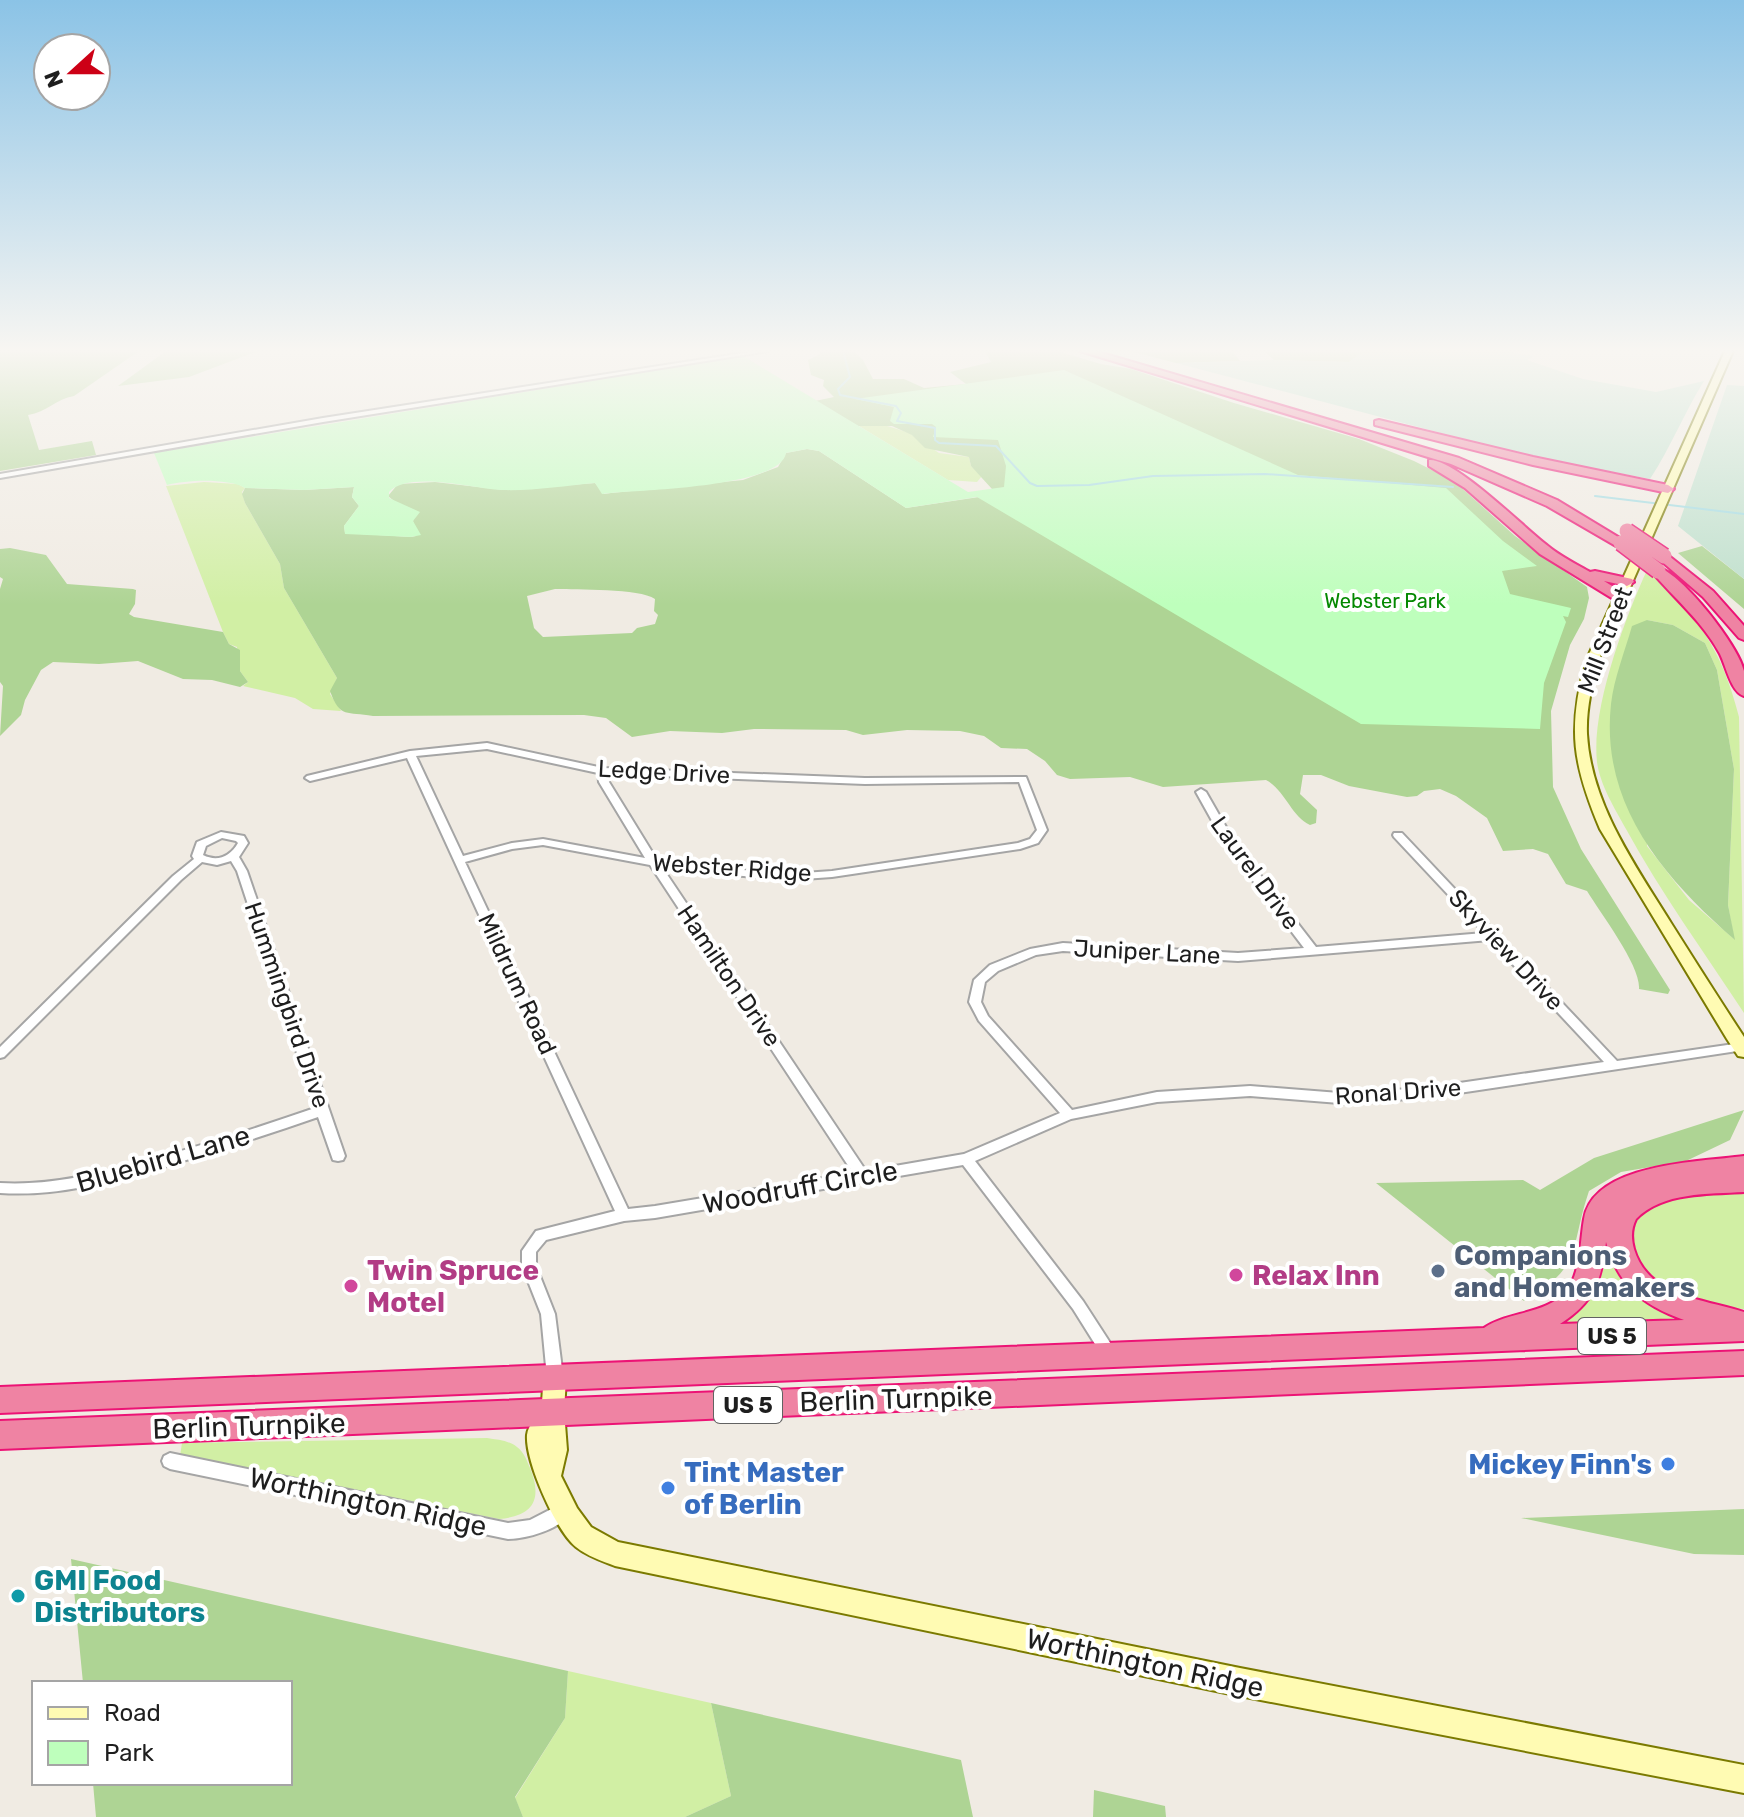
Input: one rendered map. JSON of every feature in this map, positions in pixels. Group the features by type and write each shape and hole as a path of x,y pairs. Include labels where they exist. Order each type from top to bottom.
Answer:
{"highway":[{"path":"1369,436 1416,454 1455,475 1539,546 1620,597"},
{"path":"1372,436 1496,477 1624,537"},
{"path":"1399,436 1482,461 1573,501 1703,589 1744,635"},
{"path":"1428,436 1664,498"},
{"path":"1661,563 1716,633 1734,664 1744,691"},
{"path":"1568,566 1627,582"},
{"path":"1738,1176 1744,1149"},
{"path":"1738,1176 1643,1199 1623,1216 1618,1238 1634,1274 1665,1302 1692,1313 1744,1323"},
{"path":"1481,1341 1501,1331 1551,1316 1576,1299 1589,1272 1597,1214 1614,1192 1642,1180 1738,1176"},
{"name":"Berlin Turnpike","path":"0,1400 1744,1329"},
{"name":"Berlin Turnpike","path":"0,1435 1744,1363"}],"main road":[{"name":"Mill Street","path":"1690,436 1592,661 1582,695 1580,736 1586,778 1613,839 1743,1049"},
{"name":"Worthington Ridge","path":"555,1378 552,1413 556,1454 550,1474 563,1511 583,1537 615,1554 1240,1682 1744,1779"}],"street":[{"path":"0,476 234,436"},
{"name":"Ledge Drive","path":"310,778 410,754 487,746 603,771 865,781 1023,779"},
{"name":"Mildrum Road","path":"410,754 624,1215"},
{"name":"Hamilton Drive","path":"603,771 604,782 654,863 863,1177"},
{"name":"Webster Ridge","path":"459,860 512,846 543,842 654,863 789,877 832,874 1020,846 1034,841 1042,830 1023,779"},
{"name":"Laurel Drive","path":"1201,792 1229,842 1313,951"},
{"name":"Hummingbird Drive","path":"0,1054 177,878 200,859 196,853 200,845 223,835 243,840 242,847 233,856 242,871 338,1156"},
{"name":"Skyview Drive","path":"1398,835 1614,1065"},
{"path":"200,859 217,861 233,856"},
{"name":"Juniper Lane","path":"1069,1115 979,1010 975,1002 980,980 994,968 1034,952 1063,947 1238,957 1491,936"},
{"name":"Ronal Drive","path":"966,1159 1069,1115 1157,1097 1250,1091 1352,1099 1439,1091 1743,1049"},
{"name":"Bluebird Lane","path":"0,1188 28,1191 66,1187 212,1148 323,1110"},
{"path":"966,1159 1078,1305 1111,1357"},
{"name":"Woodruff Circle","path":"555,1378 548,1314 529,1266 529,1251 541,1235 624,1215 966,1159"},
{"name":"Worthington Ridge","path":"170,1461 508,1531 522,1532 536,1528 563,1511"}],"green space":[{"path":"0,436 35,436 39,450 92,441 96,455 0,471"},
{"name":"Webster Park","path":"258,436 875,436 968,492 1004,487 1006,466 998,440 933,436 1211,436 1298,475 1446,488 1503,541 1537,566 1502,571 1510,594 1571,608 1568,617 1563,616 1566,622 1544,683 1540,729 1361,724 977,497 906,508 819,451 807,449 786,453 778,464 737,480 602,494 595,483 514,490 442,482 411,482 389,492 389,498 420,512 413,521 421,535 411,537 345,534 344,526 359,506 352,497 354,487 304,490 245,488 207,481 167,485 154,453"},
{"path":"875,436 914,436 939,453 969,457 971,466 982,476 977,482 948,480"},
{"path":"913,436 1348,436 1414,461 1454,481 1515,536 1587,587 1589,598 1584,619 1570,645 1551,711 1553,787 1581,849 1670,990 1668,994 1639,989 1634,967 1587,891 1566,884 1548,854 1533,849 1503,851 1487,818 1456,796 1440,789 1407,797 1349,786 1321,775 1303,775 1300,794 1317,810 1316,823 1310,825 1266,780 1163,787 1130,777 1070,779 1057,775 1045,761 1027,749 1001,748 984,736 960,731 907,730 863,735 846,730 754,729 722,733 670,731 632,737 606,718 584,715 373,716 346,712 337,706 330,691 337,678 284,588 280,564 242,494 245,488 304,490 354,487 352,497 359,506 344,526 345,533 411,537 416,536 413,521 416,511 399,505 388,496 398,484 435,482 504,490 595,483 604,494 743,480 778,467 786,453 807,449 819,451 906,508 979,497 992,489 971,466 969,457 925,448","holes":["555,589 622,591 655,599 654,611 658,615 655,624 637,628 632,633 543,637 534,628 527,596"]},
{"path":"1452,436 1674,436 1650,479 1528,456"},
{"path":"1709,436 1744,436 1744,579 1678,526"},
{"path":"204,482 238,484 245,488 242,492 245,503 280,564 284,588 337,678 330,694 341,711 313,709 295,698 243,686 248,682 240,671 237,647 229,644 223,632 166,486"},
{"path":"1702,546 1744,579 1744,609 1678,553"},
{"path":"0,549 46,555 67,584 136,590 135,604 129,614 134,617 223,632 229,644 240,650 240,671 248,682 240,687 212,680 183,679 138,661 99,664 53,662 41,670 25,700 21,715 0,736 3,686 0,682 0,589 3,579 0,577"},
{"path":"1647,570 1694,619 1725,672 1739,717 1744,1013 1639,853 1601,779 1597,762 1599,716 1620,638","holes":["1647,620 1673,625 1705,643 1717,670 1734,769 1728,905 1734,939 1689,900 1647,846"]},
{"path":"1647,620 1673,625 1705,643 1717,670 1734,769 1728,905 1735,940 1662,865 1642,837 1616,775 1610,741 1612,694 1632,626"},
{"path":"1744,1110 1730,1140 1686,1161 1621,1172 1589,1191 1572,1255 1566,1266 1543,1289 1524,1301 1376,1183 1523,1180 1540,1190 1594,1158"},
{"path":"1744,1191 1744,1309 1711,1308 1677,1296 1661,1287 1646,1272 1635,1252 1631,1231 1641,1212 1662,1201 1676,1198"},
{"path":"1602,1247 1612,1250 1658,1306 1675,1320 1557,1324 1578,1309 1591,1292"},
{"path":"487,1438 514,1445 528,1462 534,1479 535,1497 527,1510 520,1514 499,1519 180,1456 182,1443"},
{"path":"1744,1509 1744,1555 1694,1554 1521,1518"},
{"path":"71,1559 568,1671 565,1718 515,1797 523,1817 96,1817 93,1785 292,1785 292,1681 83,1681"},
{"path":"568,1671 711,1703 731,1796 685,1817 523,1817 515,1798 565,1718"},
{"path":"711,1703 961,1760 973,1817 685,1817 731,1796"},
{"path":"1094,1790 1165,1806 1166,1817 1093,1817"}],"waterway":[{"path":"935,436 939,443 996,446 1030,483 1037,486 1089,485 1153,476 1265,474 1453,487"},
{"path":"1595,496 1744,514"}],"place":[{"name":"Companions and Homemakers","path":"1438,1271"},
{"name":"Relax Inn","path":"1236,1275"},
{"name":"Twin Spruce Motel","path":"351,1286"},
{"name":"Mickey Finn's","path":"1668,1464"},
{"name":"Tint Master of Berlin","path":"668,1488"},
{"name":"GMI Food Distributors","path":"18,1596"}]}
